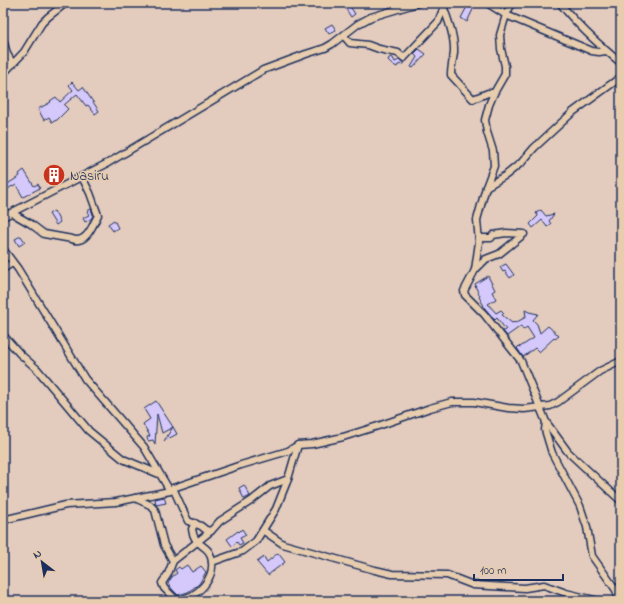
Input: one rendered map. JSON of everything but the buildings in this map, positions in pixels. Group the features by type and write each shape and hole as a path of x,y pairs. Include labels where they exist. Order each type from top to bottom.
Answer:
{"street":[{"path":"3,74 24,52 42,23 66,3"},
{"path":"3,217 108,163 263,70 325,48 344,36 358,24 371,17 418,3"},
{"path":"488,3 506,15 592,51 606,51"},
{"path":"512,3 506,15 500,40 505,74 494,93 485,120 493,151 494,166 486,187 477,220 479,238 475,270 464,291 465,295 484,314 521,361 546,422 568,452 621,502"},
{"path":"560,3 571,17 606,51 621,63"},
{"path":"344,36 350,43 368,45 398,53 404,58 438,22 443,5"},
{"path":"443,5 448,18 454,48 450,74 473,99 488,93 494,93"},
{"path":"3,40 7,54 13,64"},
{"path":"486,187 506,175 522,162 573,112 621,77"},
{"path":"12,213 31,224 44,234 77,241 85,238 98,215 82,177"},
{"path":"475,270 486,259 499,254 524,234 506,233 493,235 491,238 479,238"},
{"path":"3,249 85,379 144,447 159,474 172,490 188,521 211,531"},
{"path":"3,269 12,262"},
{"path":"3,335 20,354 37,369 98,440 123,459 159,474"},
{"path":"3,520 66,505 110,502 172,490 241,465 288,451 298,445 312,444 343,437 452,402 480,402 508,408 541,408 550,406 558,402 600,371 621,361"},
{"path":"546,422 546,435 552,453 580,506 587,527 592,556 616,590 619,601"},
{"path":"212,562 243,551 256,541 264,531 276,509 288,479 298,445"},
{"path":"195,524 192,531 197,542 210,554 212,562 210,575 202,589 192,597 176,600 162,583 173,562 197,542 211,531 220,521 251,501 264,490 276,483 288,479"},
{"path":"134,498 150,504 155,510 164,545 173,562"},
{"path":"264,531 283,544 392,574 447,575 473,585 525,588 544,585 566,593 599,601"}],"place":[{"name":"Nasiru","path":"54,175"}]}
